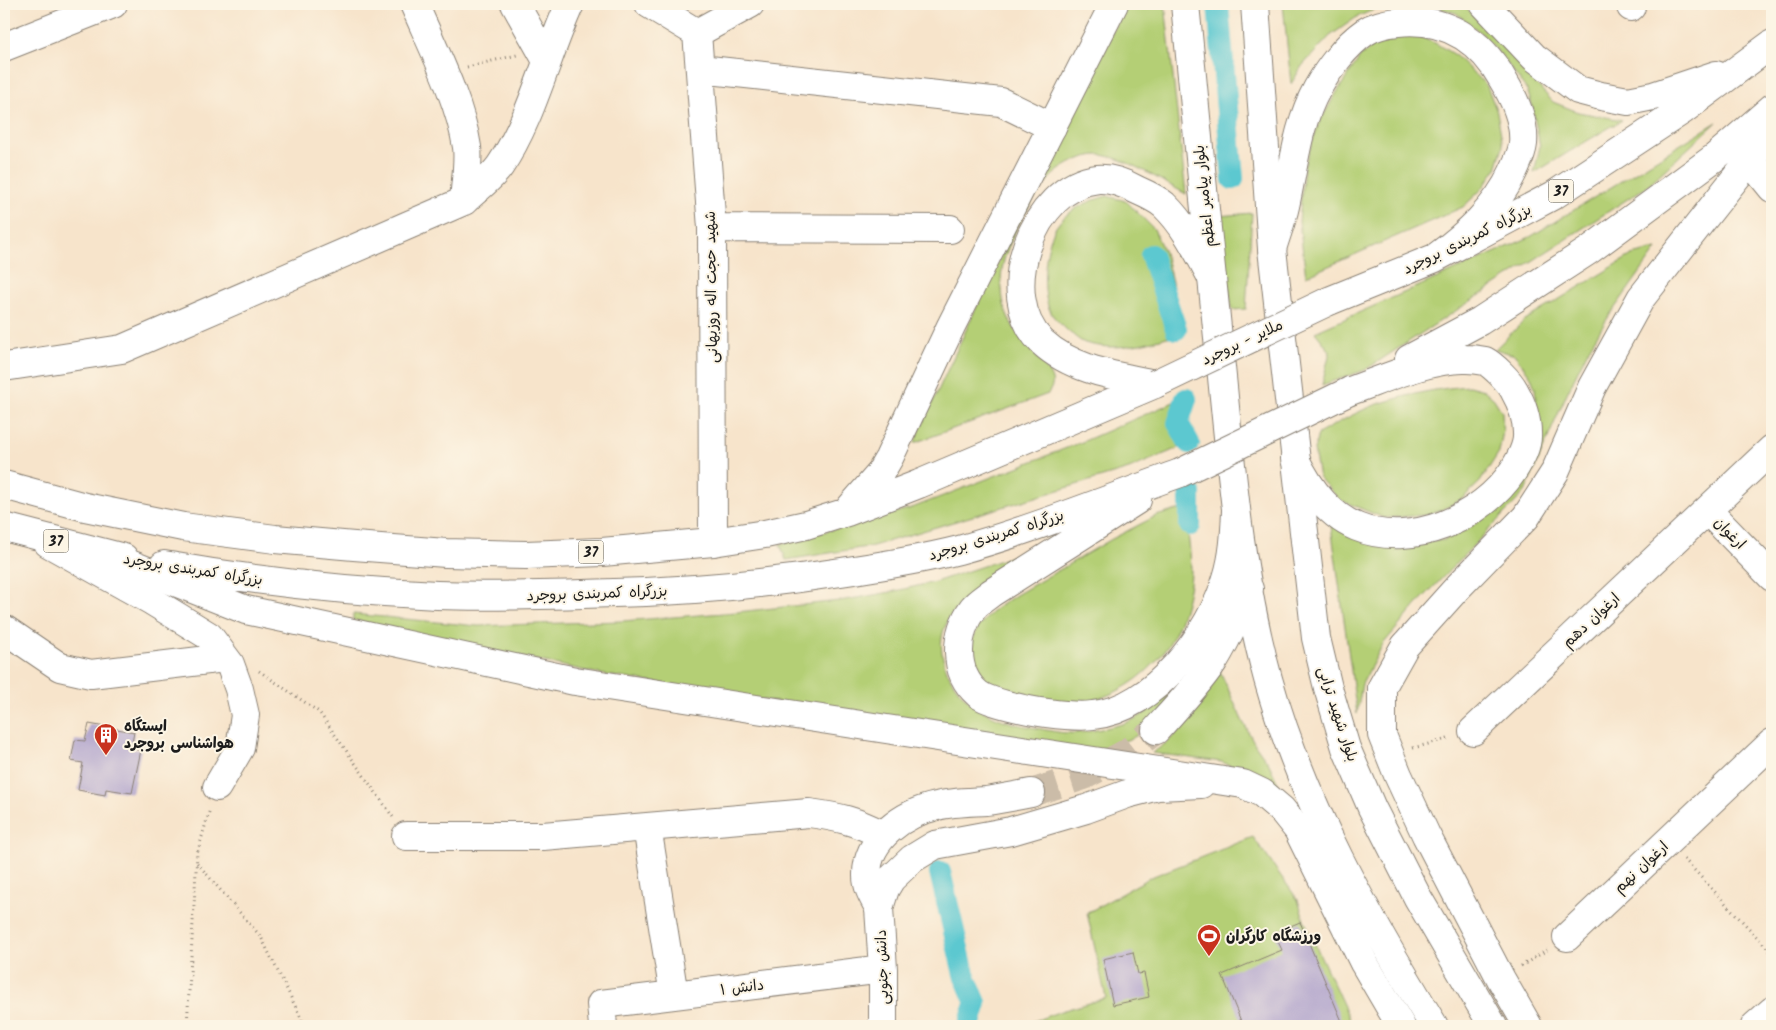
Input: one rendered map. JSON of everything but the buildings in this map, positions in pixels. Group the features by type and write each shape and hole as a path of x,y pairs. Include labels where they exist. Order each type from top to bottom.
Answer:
{"main road":[{"path":"4,47 113,4"},
{"path":"414,4 444,73 459,116 467,149 464,201"},
{"path":"515,4 546,61"},
{"path":"4,367 122,349 464,201 499,168 518,137 546,61 570,4"},
{"path":"649,4 697,33 750,4"},
{"path":"847,512 879,475 889,458 951,326 1114,4"},
{"name":"بلوار پیامبر اعظم","path":"1185,4 1236,511"},
{"path":"1255,4 1272,249"},
{"path":"1484,4 1534,57 1557,76 1578,90 1628,101 1653,96 1725,72 1772,44"},
{"path":"1272,249 1285,208 1300,131 1316,90 1328,71 1350,45 1366,31 1389,22 1412,20 1437,23 1460,34 1482,50 1496,66 1507,86 1518,110 1523,130 1521,153 1507,186 1490,210 1466,234 1435,258"},
{"name":"شهید حجت اله روزبهانی","path":"697,33 712,228 713,542"},
{"name":"بزرگراه کمربندی بروجرد","path":"1329,301 1435,258 1554,195 1683,110 1772,44"},
{"path":"700,69 1001,102 1052,127"},
{"name":"37","path":"1180,473 1350,391 1480,321 1588,251 1714,158 1772,108"},
{"path":"1528,1026 1501,979 1426,835 1389,754 1382,735 1382,687 1405,646 1458,587 1526,517 1555,472 1592,387 1641,298 1772,132"},
{"path":"1750,161 1772,188"},
{"path":"1155,384 1089,368 1060,356 1042,342 1030,328 1020,293 1021,273 1030,238 1038,221 1058,196 1075,186 1098,179 1125,184 1162,204 1197,249 1212,278"},
{"path":"712,228 950,230"},
{"name":"بلوار شهید ترابی","path":"1272,249 1316,638 1328,688 1346,748 1372,808 1418,898 1493,1026"},
{"name":"ملایر - بروجرد","path":"1155,384 1329,301"},
{"path":"1295,459 1302,474 1316,495 1334,513 1357,527 1385,534 1412,532 1462,517 1488,500 1507,479 1521,458 1528,434 1524,407 1510,383 1486,362 1467,359 1450,360 1407,370 1350,391"},
{"name":"37","path":"4,485 85,507 183,528 275,539 446,552 526,555 602,552 713,542 806,525 847,512 919,484 1155,384"},
{"name":"ارغوان دهم","path":"1473,732 1772,449"},
{"path":"1180,473 991,593 975,606 966,620 960,639 958,659 966,677 979,694 1037,712 1094,715 1127,706 1155,687 1179,664 1205,627 1216,606 1227,580 1234,551 1236,511"},
{"name":"بزرگراه کمربندی بروجرد","path":"4,527 107,555 225,576 357,590 440,595 523,596 670,591 776,582 887,565 958,550 1044,522 1180,473"},
{"path":"1236,511 1256,628 1269,681 1293,754 1336,855 1384,945 1434,1026"},
{"name":"ارغوان","path":"1708,511 1772,577"},
{"path":"36,536 209,636 230,664 240,689 245,715 240,748 217,787"},
{"path":"107,555 246,610 575,681 1243,784 1262,793 1282,810 1298,830 1364,962 1401,1026"},
{"path":"1156,730 1190,693 1214,660 1232,629 1249,589"},
{"path":"4,628 60,667 72,681 91,674 225,658"},
{"name":"ارغوان نهم","path":"1567,937 1772,743"},
{"path":"880,908 885,889 891,879 912,859 935,845 1011,831 1158,786 1243,784"},
{"path":"880,908 870,891 867,866 883,835 907,818 937,806 1031,793"},
{"path":"406,836 543,836 809,813 840,817 861,824 883,835"},
{"path":"647,826 674,995"},
{"name":"دانش جنوبی","path":"880,908 883,1026"},
{"name":"دانش ۱","path":"602,1015 674,995 883,969"},
{"path":"1755,1026 1772,1011"}],"path":[{"path":"444,73 517,55 546,61"},
{"path":"256,669 319,712 406,836"},
{"path":"1389,754 1473,732"},
{"path":"187,1026 197,854 217,787"},
{"path":"1668,842 1772,953"},
{"path":"196,863 261,938 305,1026"},
{"path":"1501,979 1567,937"}],"green space":[{"path":"1126,4 1165,4 1186,194 1131,164 1108,156 1093,155 1081,158 1054,174 1030,205 1015,233 1004,259 1001,280 1003,300 1009,320 1049,373 1052,382 1051,389 1048,394 914,443 988,282"},
{"path":"1283,4 1387,4 1357,17 1330,36 1302,66 1291,84"},
{"path":"1387,4 1463,4 1553,102 1578,112 1622,120 1534,173 1540,146 1532,105 1527,90 1503,58 1481,33 1456,13 1433,6"},
{"path":"1394,35 1418,36 1437,44 1456,56 1487,86 1497,112 1503,146 1496,169 1482,189 1463,207 1306,276 1299,222 1304,166 1319,123 1360,57 1376,44"},
{"path":"1717,122 1646,187 1365,370 1322,385 1330,351 1315,332 1530,237"},
{"path":"1107,196 1126,201 1154,229 1166,257 1172,282 1175,306 1171,336 1129,346 1097,346 1081,341 1069,332 1053,316 1049,308 1045,285 1046,259 1048,247 1056,227 1078,207"},
{"path":"1252,213 1246,309 1232,310 1219,216"},
{"path":"1657,249 1609,316 1589,348 1567,393 1525,492 1422,599 1383,644 1362,684 1357,714 1331,526 1427,542 1444,540 1466,530 1492,512 1537,452 1536,399 1531,377 1515,355 1495,349 1525,320 1632,255"},
{"path":"1469,386 1484,390 1494,399 1502,412 1503,431 1499,452 1480,482 1463,498 1444,509 1426,515 1384,518 1340,500 1319,478 1314,450 1318,434 1357,413 1381,403 1425,392"},
{"path":"1176,401 1169,427 1183,446 1129,469 873,546 786,560 780,544 912,508 1082,442"},
{"path":"1185,508 1191,572 1187,600 1183,615 1169,644 1144,673 1112,693 1095,700 1076,703 1051,704 994,691 989,688 978,673 968,650 978,627 995,609 1112,539 1156,516"},
{"path":"1022,553 982,584 963,602 955,610 945,626 941,646 943,659 955,685 974,705 996,717 1022,725 1075,733 1122,724 1145,713 1174,688 1199,658 1176,697 1136,736 1111,747 1085,751 600,674 353,620 353,614 478,626 622,621 737,612 839,601 891,592 935,582"},
{"path":"1220,671 1242,720 1256,746 1269,764 1293,816 1243,771 1222,762 1152,753 1183,727 1199,706"},
{"name":"ورزشگاه کارگران","path":"1253,837 1298,900 1304,920 1353,1026 1028,1026 1029,1023 1061,1011 1106,998 1087,913 1151,877"}],"waterway":[{"path":"1218,4 1233,179"},
{"path":"1151,255 1176,329"},
{"path":"1186,399 1178,423 1189,443"},
{"path":"1190,493 1190,525"},
{"path":"940,872 964,974 976,1003 969,1026"}],"tunnel":[{"path":"1031,793 1084,776 1126,753 1156,730"}],"place":[{"name":"ایستگاه هواشناسی بروجرد","path":"106,756"},
{"name":"ورزشگاه کارگران","path":"1209,957"}]}
